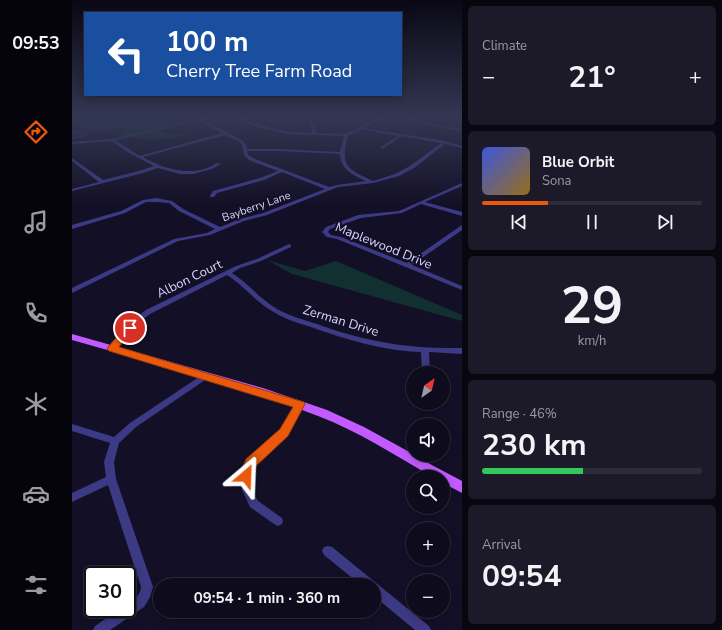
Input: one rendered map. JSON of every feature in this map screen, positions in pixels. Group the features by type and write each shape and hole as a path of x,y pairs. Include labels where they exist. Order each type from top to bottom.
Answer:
{"main road":[{"path":"72,337 323,412 360,430 462,487"}],"street":[{"path":"124,147 158,166 175,172 191,173 213,168 219,164"},
{"path":"140,157 174,147"},
{"path":"343,147 342,162 346,168 356,175 373,182"},
{"name":"Bayberry Lane","path":"72,291 176,240 201,236 345,184 381,181 410,169 438,147"},
{"path":"329,189 249,158 246,155 245,150 287,150 342,153"},
{"path":"72,159 102,182"},
{"path":"72,190 158,166"},
{"path":"212,196 215,192 262,179 281,171"},
{"name":"Maplewood Drive","path":"462,184 422,203 398,212 360,216 325,230 326,234 329,236 339,238 462,288"},
{"path":"72,227 123,212 145,201 156,200 170,202 178,208 219,229"},
{"path":"422,203 462,214"},
{"path":"407,266 462,227"},
{"name":"Albon Court","path":"112,349 140,318 148,312 228,272 288,246"},
{"name":"Zerman Drive","path":"228,272 265,304 293,318 358,340 389,346 425,350 462,351"},
{"path":"425,350 426,366"},
{"path":"99,630 140,603 146,593 147,587 111,479 110,462 115,441 132,425 206,376"},
{"path":"278,521 254,504 247,490 246,476 250,463 284,433 300,404"},
{"path":"72,427 115,441"},
{"path":"72,498 111,479"},
{"path":"328,551 361,578"},
{"path":"381,594 425,630"}],"green space":[{"path":"267,260 305,271 336,261 462,315 462,321 292,274"}],"route":[{"path":"130,328 112,349 300,404 284,433 252,460 246,476"}]}
